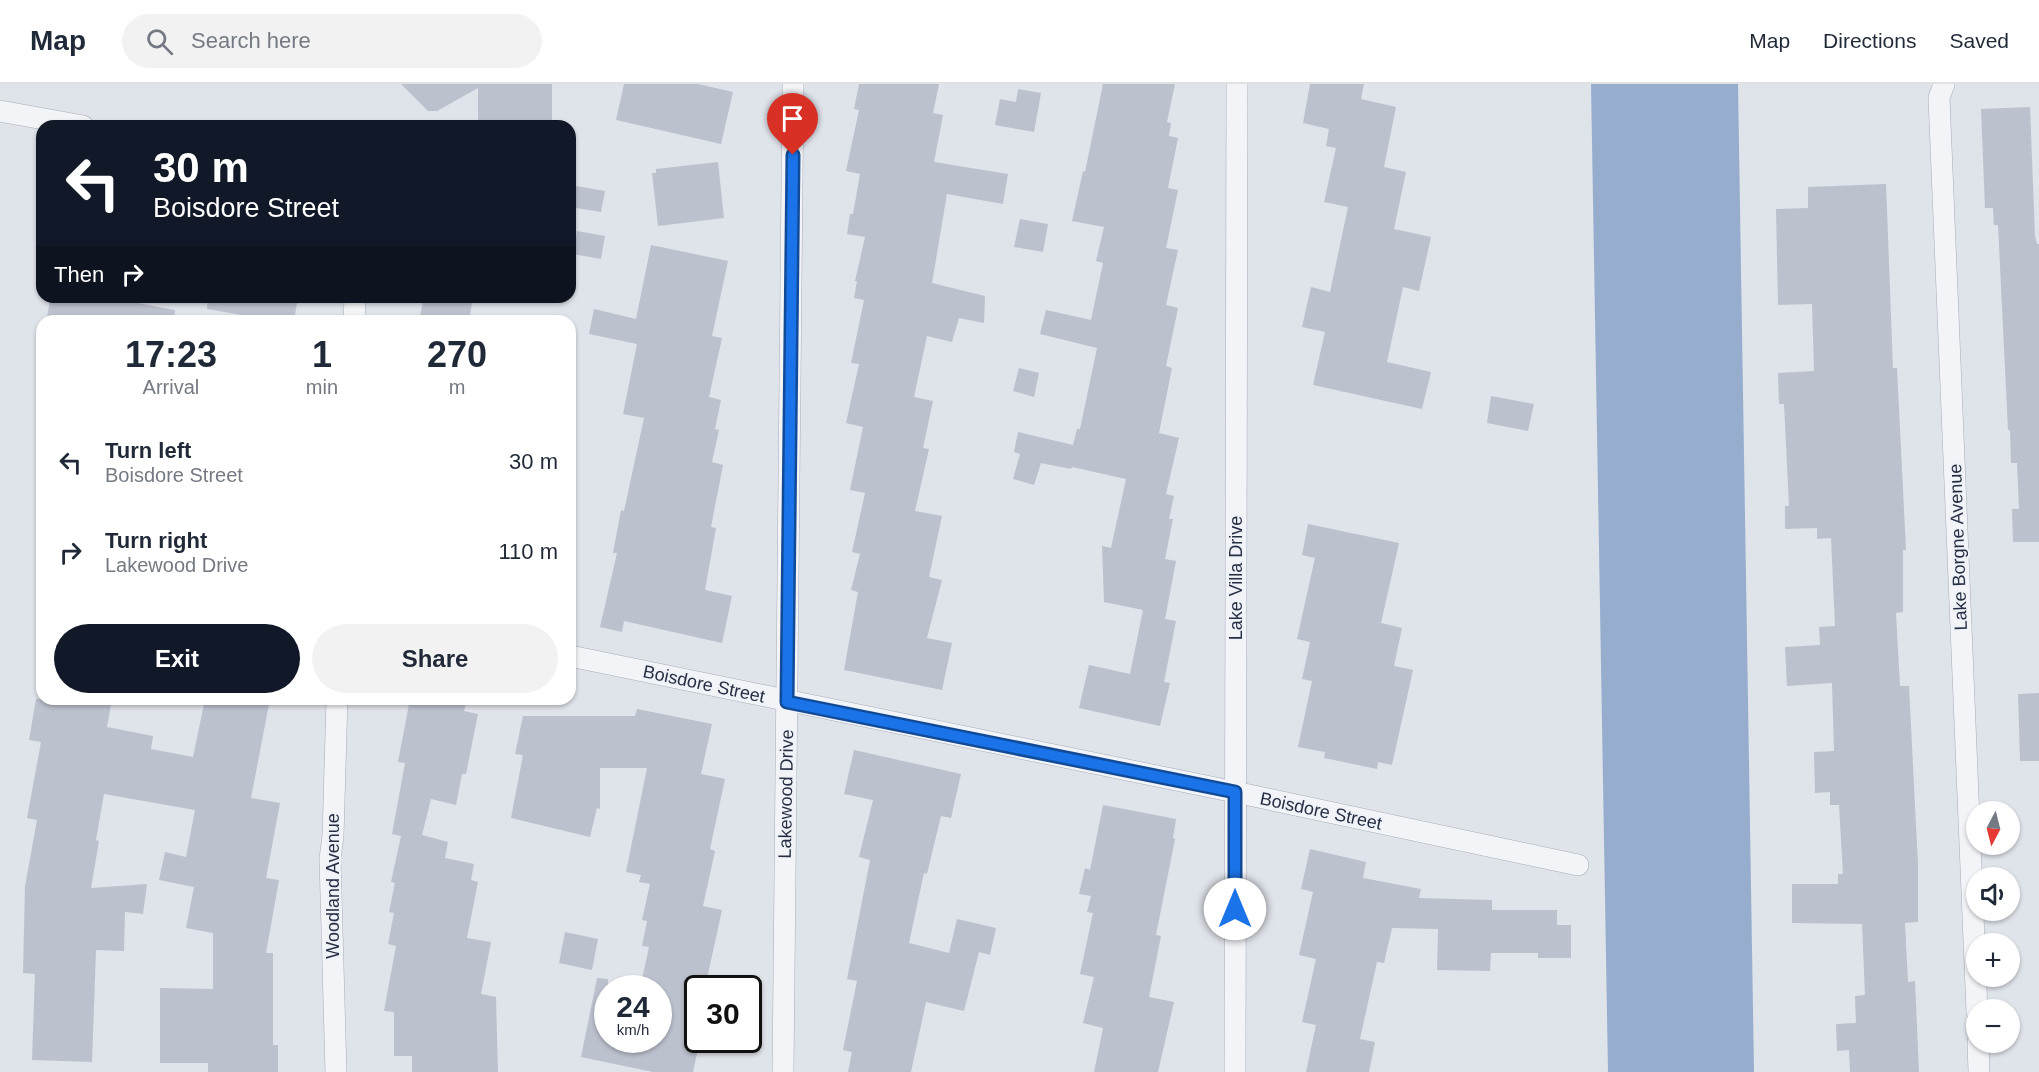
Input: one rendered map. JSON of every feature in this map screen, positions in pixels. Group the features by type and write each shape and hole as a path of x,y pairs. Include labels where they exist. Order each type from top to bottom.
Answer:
{"street":[{"name":"Lakewood Drive","path":"783,1072 794,84"},
{"name":"Lake Villa Drive","path":"1235,1072 1237,84"},
{"name":"Lake Borgne Avenue","path":"1944,84 1940,98 1976,999"},
{"path":"0,111 50,120"},
{"name":"Boisdore Street","path":"576,658 1235,792 1578,865"},
{"name":"Woodland Avenue","path":"336,705 333,836 330,859 336,1072"},
{"path":"1979,1053 1980,1072"}],"water":[{"path":"1591,84 1738,84 1754,1072 1608,1072"}],"building":[{"path":"401,84 552,84 552,120 478,120 478,88 437,111 428,111"},
{"path":"624,84 698,84 733,92 721,144 616,120"},
{"path":"859,84 939,84 933,113 943,115 934,162 1008,174 1003,204 947,194 932,283 985,296 984,323 959,318 952,342 927,336 914,397 933,401 923,448 929,449 915,511 942,516 929,577 942,580 927,638 952,643 942,690 844,670 858,592 851,590 860,554 852,552 865,493 850,490 863,427 846,423 859,364 851,363 864,300 854,298 857,281 855,281 865,237 847,234 860,174 846,171 859,110 854,109"},
{"path":"1103,84 1175,84 1167,122 1171,123 1169,136 1178,138 1168,188 1178,190 1166,248 1178,250 1166,305 1178,308 1166,366 1172,368 1159,433 1179,438 1166,494 1174,496 1169,519 1173,519 1165,559 1176,561 1165,619 1176,621 1164,682 1170,683 1160,726 1079,708 1089,665 1130,674 1143,610 1104,602 1102,546 1111,548 1126,479 1072,467 1071,469 1041,463 1034,485 1013,479 1020,454 1014,452 1018,432 1073,445 1077,429 1080,429 1097,348 1040,334 1046,310 1091,320 1103,263 1096,261 1104,227 1072,221 1083,171 1085,172"},
{"path":"1310,84 1364,84 1361,99 1396,107 1384,167 1406,172 1394,229 1431,237 1419,291 1403,287 1387,362 1431,372 1422,409 1313,385 1325,332 1302,327 1311,287 1330,292 1348,207 1324,202 1336,148 1326,146 1329,129 1303,123"},
{"path":"1018,89 1041,93 1034,132 995,125 1000,99 1016,102"},
{"path":"2030,107 2035,236 2039,244 2039,542 2013,542 2012,509 2019,509 2017,463 2011,463 2010,430 2008,430 1998,225 1994,225 1993,208 1985,208 1981,109"},
{"path":"718,162 724,218 658,226 652,173 656,173 656,169"},
{"path":"1886,184 1893,368 1897,368 1906,550 1903,550 1903,612 1896,613 1900,686 1909,686 1918,865 1918,922 1905,923 1908,982 1915,981 1919,1072 1850,1072 1849,1050 1837,1051 1836,1024 1856,1023 1855,996 1865,995 1862,924 1792,923 1792,884 1838,884 1838,874 1843,874 1839,805 1830,805 1830,792 1815,793 1814,752 1834,751 1832,683 1787,686 1785,647 1820,645 1819,627 1835,626 1831,538 1817,539 1817,528 1785,529 1785,506 1789,506 1784,404 1779,404 1778,373 1814,371 1812,304 1778,305 1776,209 1808,208 1808,187"},
{"path":"576,186 605,191 601,212 576,208"},
{"path":"1020,219 1048,224 1043,252 1014,247"},
{"path":"577,231 605,236 601,259 576,255"},
{"path":"651,245 728,261 712,336 722,338 709,397 721,400 715,429 719,430 712,462 723,465 711,527 716,528 705,590 732,596 722,643 624,621 622,632 600,627 617,553 613,553 621,510 624,511 644,418 623,414 637,344 589,334 594,309 636,319"},
{"path":"50,303 138,303 175,310 175,315 47,315"},
{"path":"208,303 297,303 295,315 242,315 207,309"},
{"path":"423,303 472,303 470,315 420,315"},
{"path":"1019,368 1039,373 1034,397 1013,391"},
{"path":"1491,396 1534,404 1528,431 1487,423"},
{"path":"1308,524 1399,543 1381,623 1402,628 1394,666 1413,670 1392,765 1378,762 1377,769 1324,758 1325,752 1298,747 1312,681 1302,679 1310,642 1297,639 1315,558 1302,555"},
{"path":"2039,693 2039,761 2020,761 2018,694"},
{"path":"36,699 36,705 111,705 107,727 153,736 151,749 193,757 204,705 269,705 251,798 280,803 266,878 279,880 266,953 273,953 273,1045 278,1045 278,1072 208,1072 208,1063 160,1063 160,988 213,989 213,933 186,928 194,887 159,880 165,852 186,857 195,810 104,794 91,888 147,884 143,914 125,912 124,951 96,950 92,1062 32,1060 35,974 23,973 25,886 37,820 27,818 41,742 29,740"},
{"path":"409,705 466,705 464,711 478,714 466,774 462,774 456,805 431,799 422,835 448,842 445,858 474,864 471,880 478,882 467,938 491,942 481,994 496,997 498,1072 412,1072 412,1056 394,1056 394,1012 384,1011 396,946 388,944 394,913 389,912 395,883 391,882 401,836 392,834 405,763 398,762"},
{"path":"637,709 712,724 701,774 725,779 710,849 715,851 703,906 722,910 708,975 684,975 684,1053 697,1053 693,1072 653,1072 581,1057 594,993 594,1053 672,1053 672,975 643,975 649,947 642,946 647,921 642,920 650,884 639,882 641,875 626,872 647,768 600,768 600,809 597,808 590,837 511,818 523,755 515,754 523,716 635,716"},
{"path":"854,750 961,774 951,818 941,816 927,874 924,873 909,943 949,953 957,919 996,928 990,955 979,952 964,1011 926,1002 911,1072 848,1072 852,1052 843,1050 857,981 847,979 870,860 859,857 873,800 844,794"},
{"path":"1103,805 1176,819 1173,838 1175,839 1156,935 1161,936 1149,997 1174,1002 1158,1072 1094,1072 1103,1028 1083,1023 1094,977 1080,974 1093,913 1087,912 1091,896 1079,894 1085,868 1090,870"},
{"path":"1310,849 1366,862 1363,878 1421,889 1419,898 1492,900 1492,910 1557,910 1557,925 1571,925 1571,958 1538,958 1538,953 1491,953 1490,971 1437,970 1438,929 1392,928 1384,963 1377,962 1360,1039 1375,1042 1369,1072 1306,1072 1316,1025 1302,1022 1316,959 1299,955 1313,892 1301,889"},
{"path":"565,932 598,939 592,970 559,963"}],"route":[{"path":"793,155 787,702 1235,792 1235,909"}]}
